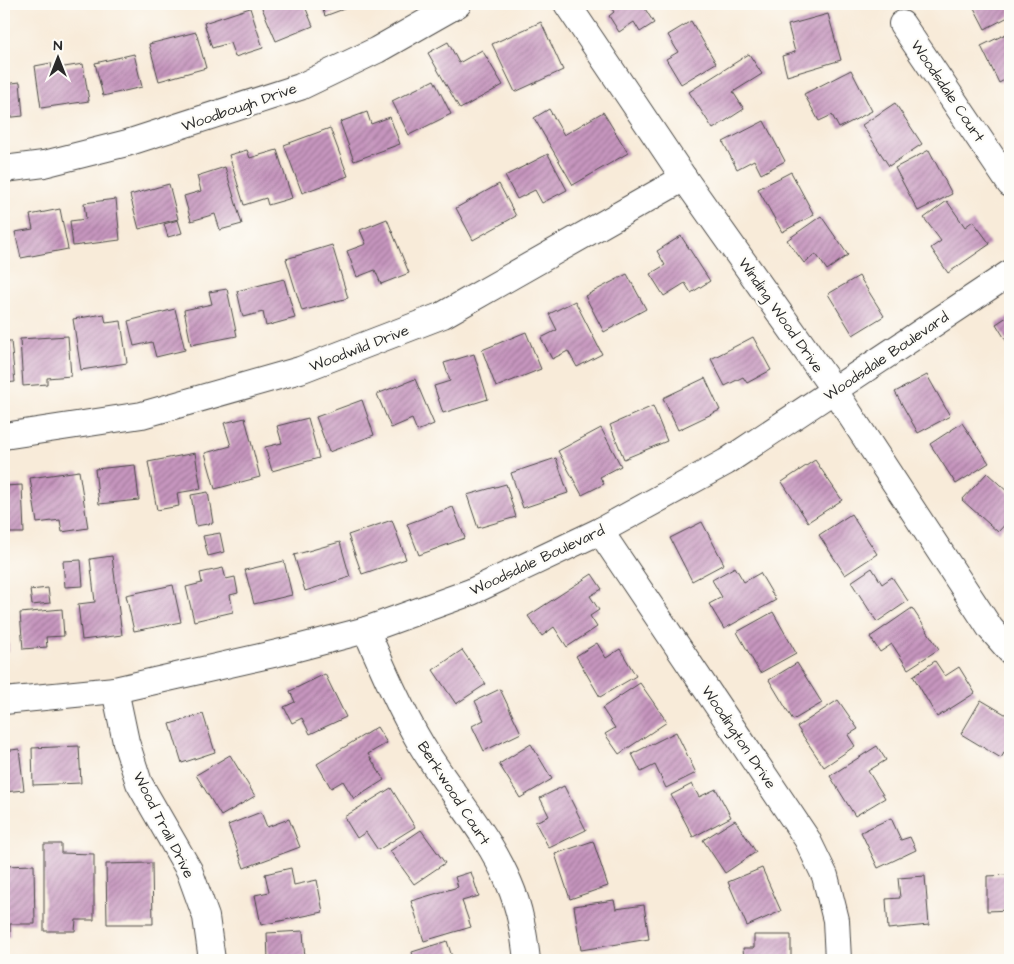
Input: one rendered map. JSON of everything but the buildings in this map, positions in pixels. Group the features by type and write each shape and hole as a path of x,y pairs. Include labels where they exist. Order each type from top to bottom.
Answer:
{"street":[{"name":"Woodbough Drive","path":"4,169 44,164 127,143 300,86 377,50 458,4"},
{"name":"Winding Wood Drive","path":"567,4 684,178 834,390 990,628 1010,651"},
{"name":"Woodsdale Court","path":"902,24 1010,184"},
{"name":"Woodwild Drive","path":"4,436 142,415 309,367 443,315 684,178"},
{"name":"Woodsdale Boulevard","path":"4,701 115,690 282,652 366,630 471,592 600,531 726,462 1010,273"},
{"name":"Woodington Drive","path":"600,531 807,838 825,876 836,920 838,960"},
{"name":"Berkwood Court","path":"366,630 393,692 422,746 487,842 509,883 523,924 527,960"},
{"name":"Wood Trail Drive","path":"115,690 126,742 139,783 192,878 206,917 212,960"}]}
